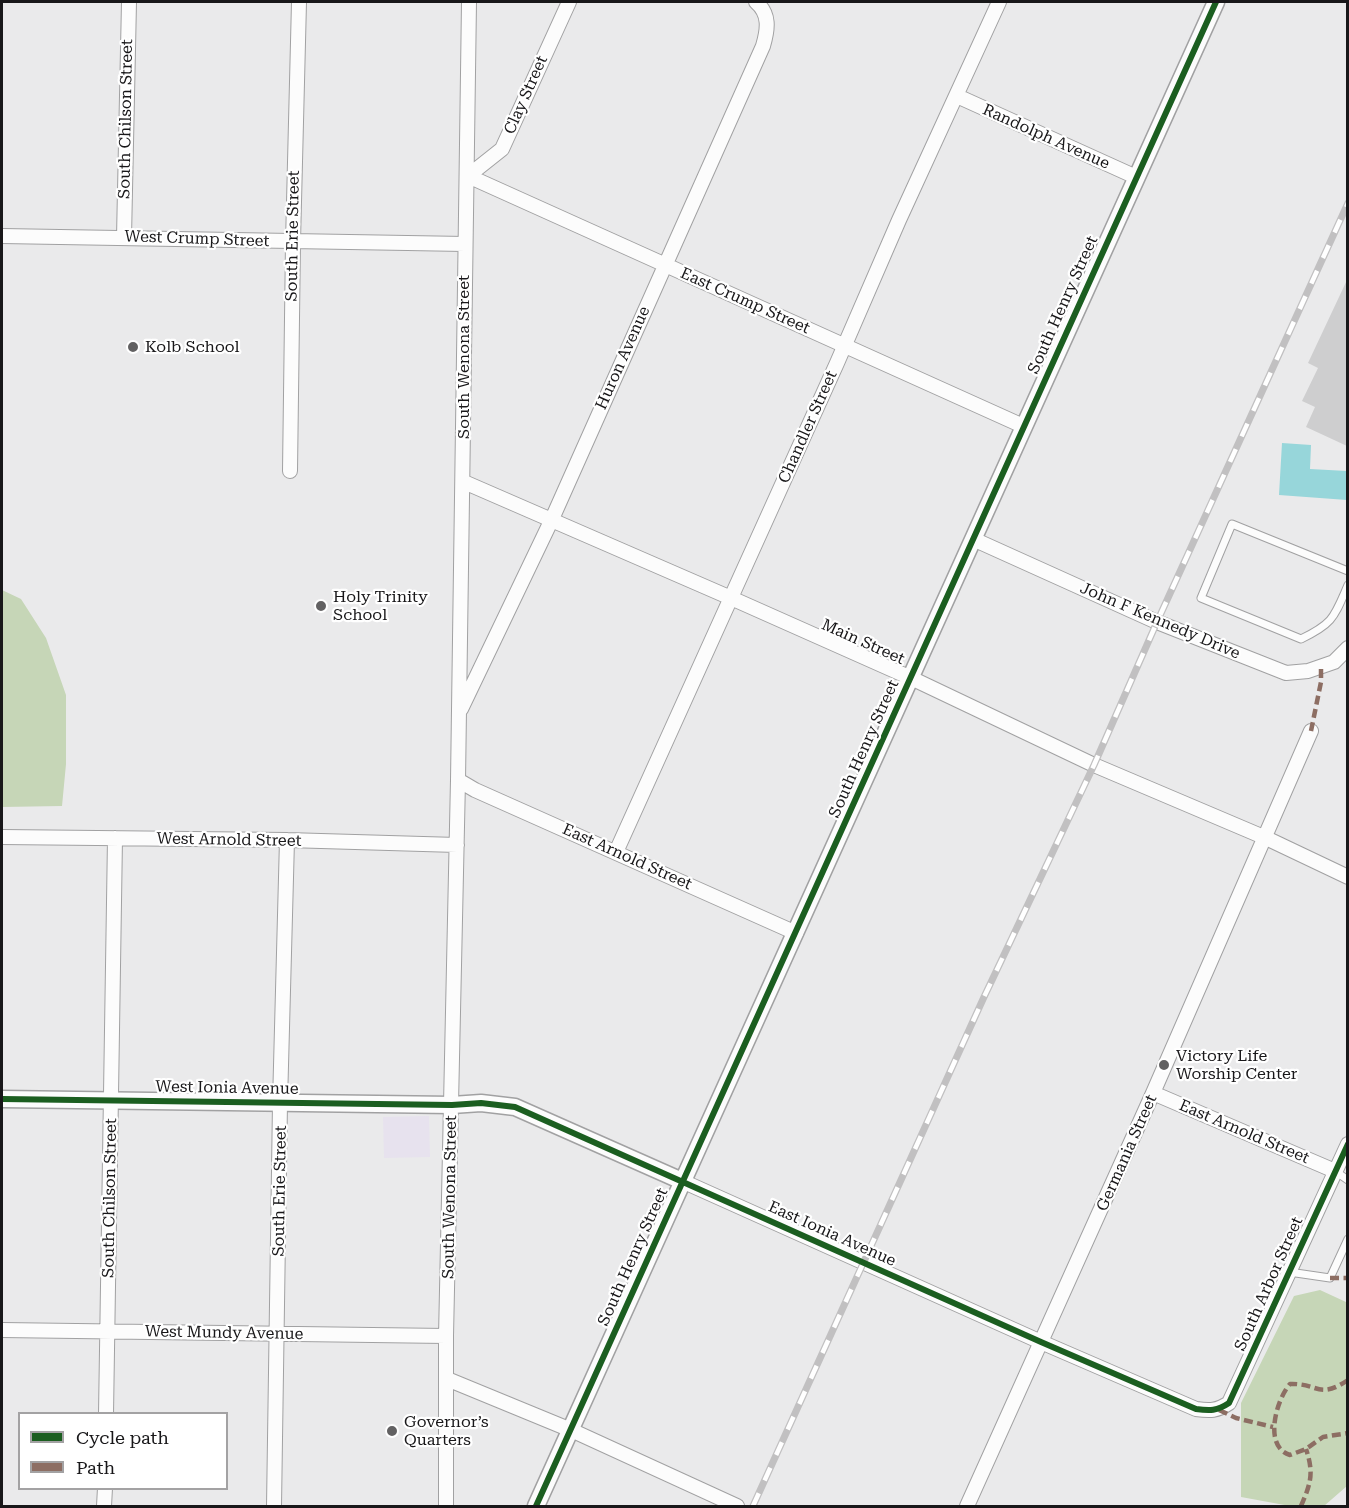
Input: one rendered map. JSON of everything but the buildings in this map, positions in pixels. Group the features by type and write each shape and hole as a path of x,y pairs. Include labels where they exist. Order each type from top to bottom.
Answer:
{"street":[{"name":"South Chilson Street","path":"124,237 129,2"},
{"name":"South Erie Street","path":"290,471 299,2"},
{"name":"South Wenona Street","path":"446,1506 446,1336 459,780 470,2"},
{"name":"Clay Street","path":"468,176 502,149 568,2"},
{"name":"Huron Avenue","path":"459,713 552,519 763,46 767,21 765,11 756,2"},
{"name":"Chandler Street","path":"616,852 999,2"},
{"name":"South Henry Street","path":"536,1506 1216,2"},
{"name":"Randolph Avenue","path":"957,96 1136,177"},
{"name":"East Crump Street","path":"468,176 1023,426"},
{"name":"West Crump Street","path":"2,236 465,244"},
{"name":"Main Street","path":"464,482 910,678 1094,765 1266,838 1347,877"},
{"name":"John F Kennedy Drive","path":"973,539 1156,622 1286,673 1308,670 1334,662 1347,648"},
{"name":"Germania Street","path":"967,1506 1154,1093 1311,731"},
{"name":"East Arnold Street","path":"459,780 475,790 796,933"},
{"name":"West Arnold Street","path":"2,837 287,840 457,845"},
{"name":"South Chilson Street","path":"106,1412 115,838"},
{"name":"South Erie Street","path":"274,1506 280,1103 287,840"},
{"name":"East Arnold Street","path":"1154,1093 1335,1171"},
{"name":"West Ionia Avenue","path":"2,1099 452,1105"},
{"name":"East Ionia Avenue","path":"452,1105 481,1103 515,1107 1196,1409"},
{"name":"South Arbor Street","path":"1196,1409 1219,1410 1228,1403 1347,1144"},
{"name":"West Mundy Avenue","path":"2,1330 446,1336"},
{"path":"447,1379 572,1430 737,1506"},
{"path":"104,1506 105,1490"}],"lane":[{"path":"1347,572 1232,524 1201,598 1301,639 1321,630 1333,620 1347,585"},
{"path":"1335,1171 1347,1180"},
{"path":"1289,1272 1330,1278 1347,1239"}],"shaded area":[{"path":"429,1116 430,1157 384,1158 383,1117"}],"green space":[{"path":"2,590 21,599 46,638 66,695 66,764 62,806 2,807"},
{"path":"1320,1290 1346,1302 1347,1299 1347,1486 1324,1506 1290,1506 1241,1497 1241,1403 1294,1296"}],"water":[{"path":"1282,443 1311,445 1310,469 1347,471 1347,500 1279,495"}],"railway":[{"path":"753,1506 984,997 1094,765 1348,203"}],"marked path":[{"path":"1311,731 1321,682 1321,667"},
{"path":"1330,1278 1348,1278"},
{"path":"1348,1380 1324,1390 1290,1384 1280,1401 1274,1433 1282,1450 1290,1455 1306,1449 1323,1437 1348,1433"},
{"path":"1219,1410 1236,1418 1273,1427"},
{"path":"1301,1506 1310,1478 1306,1449"}],"cycle path":[{"path":"536,1506 1216,2"},
{"path":"2,1099 452,1105 481,1103 515,1107 1041,1342 1196,1409 1205,1410 1217,1409 1229,1403 1348,1144"}],"place":[{"name":"Kolb School","path":"133,347"},
{"name":"Holy Trinity School","path":"321,606"},
{"name":"Victory Life Worship Center","path":"1164,1065"},
{"name":"Governor’s Quarters","path":"392,1431"}]}
